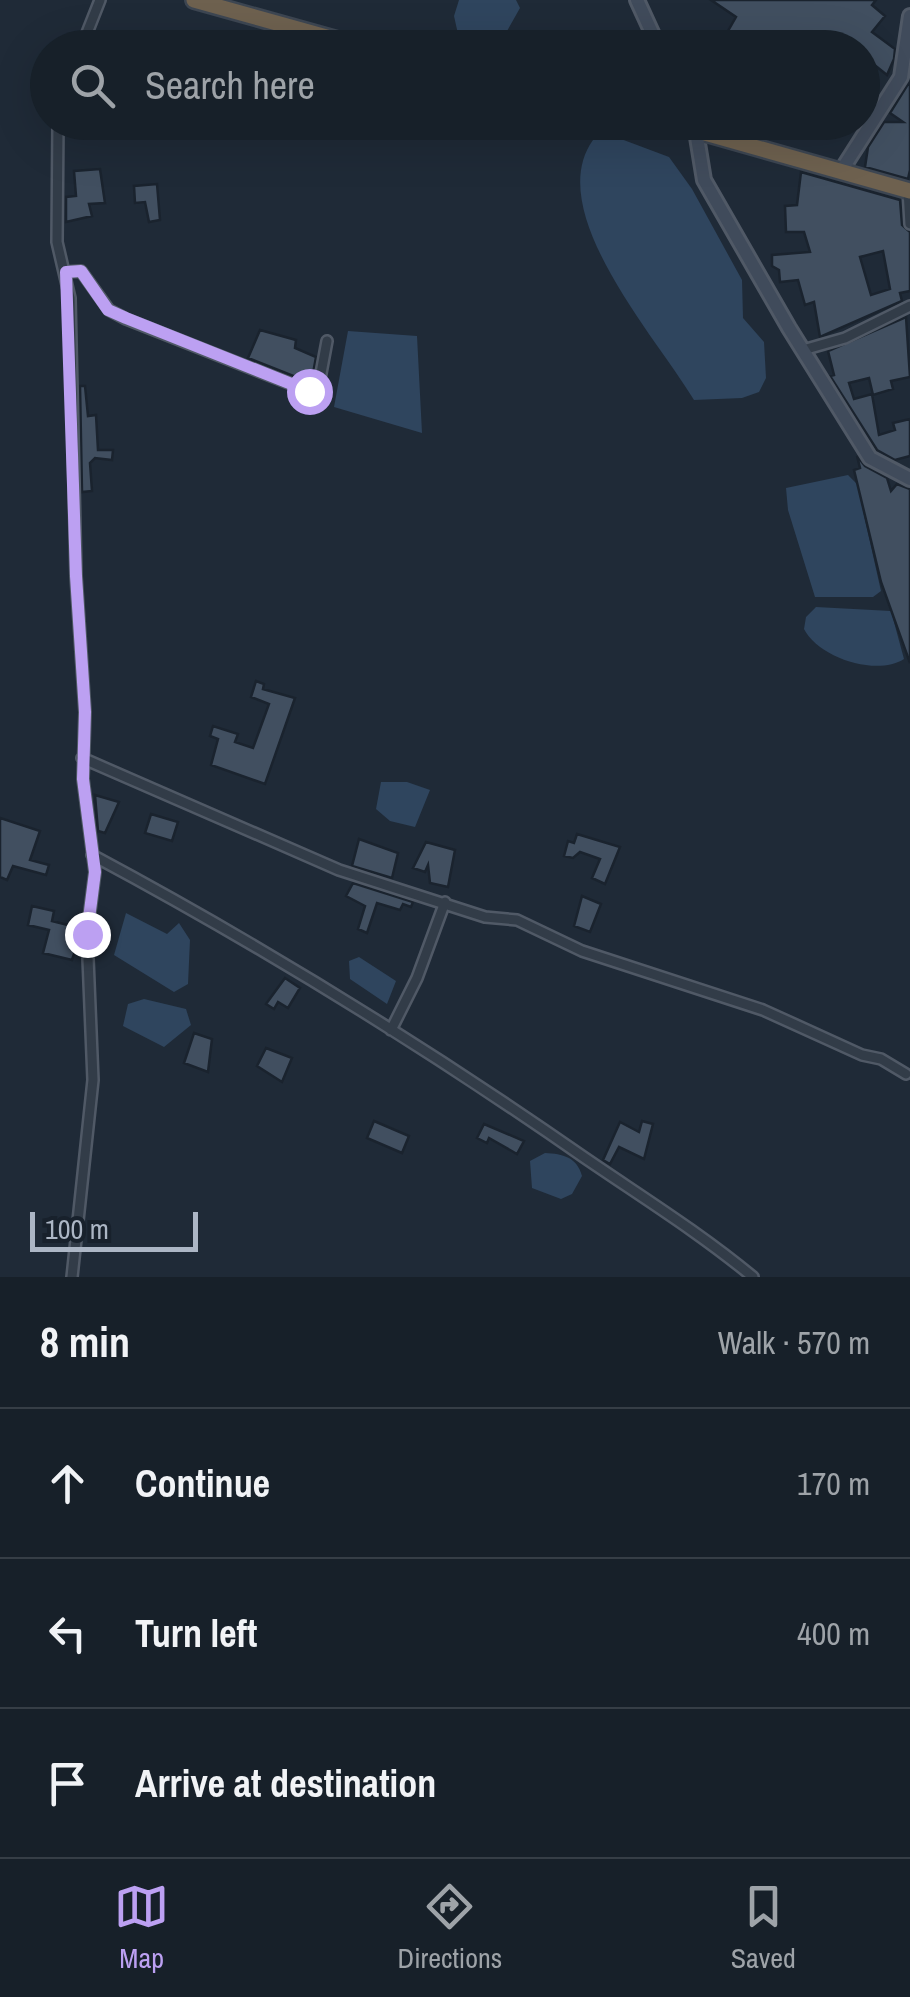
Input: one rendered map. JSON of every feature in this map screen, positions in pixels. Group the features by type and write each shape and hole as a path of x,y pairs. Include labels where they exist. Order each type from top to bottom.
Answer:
{"highway":[{"path":"194,0 302,30"},
{"path":"740,140 909,190"}],"street":[{"path":"88,30 100,0"},
{"path":"637,0 651,30"},
{"path":"880,110 901,77 910,16"},
{"path":"58,140 57,242 66,272 76,576 85,712 82,758 95,872 86,982 93,1080 72,1277"},
{"path":"698,140 704,180 870,458 910,479"},
{"path":"840,172 861,140"},
{"path":"909,190 910,224"},
{"path":"66,272 81,271 108,310 309,391 319,384 327,341"},
{"path":"803,350 845,338 910,306"},
{"path":"82,758 132,784 283,842 339,870 485,917 517,920 617,964 763,1010 862,1055 881,1058 906,1074"},
{"path":"92,856 227,930 392,1030 682,1224 753,1277"},
{"path":"392,1030 417,978 444,902"}],"water":[{"path":"459,0 516,0 520,8 508,30 457,30 454,16"},
{"path":"593,140 624,140 669,157 692,189 742,280 743,318 764,342 766,378 759,392 742,398 694,400 610,273 582,202 581,169"},
{"path":"348,331 417,336 422,433 334,407"},
{"path":"848,475 857,484 881,591 873,597 815,597 788,510 786,488"},
{"path":"816,607 891,611 904,659 879,666 834,656 804,629 806,617"},
{"path":"381,782 407,782 430,790 415,827 390,821 376,809"},
{"path":"126,913 167,934 179,923 190,940 188,984 174,992 114,955"},
{"path":"359,957 396,981 387,1004 350,979 349,961"},
{"path":"144,999 186,1009 191,1025 164,1047 123,1026 128,1004"},
{"path":"545,1153 563,1156 577,1165 582,1176 572,1194 561,1199 532,1188 530,1161"}],"building":[{"path":"711,0 876,0 872,5 885,16 874,30 729,30 736,17"},
{"path":"880,38 895,49 887,75 880,69"},
{"path":"910,81 908,179 865,167 868,147 872,140 880,140 884,122 903,122 890,113"},
{"path":"100,169 105,203 89,204 92,216 66,222 66,197 76,196 74,171"},
{"path":"801,172 900,200 902,225 910,232 910,291 900,293 902,301 820,337 814,302 805,305 798,280 780,282 779,270 772,266 772,255 810,252 804,232 786,232 785,206 797,205","holes":["883,251 890,289 871,295 860,257"]},
{"path":"157,184 160,220 149,222 145,202 135,203 134,186"},
{"path":"906,317 910,377 891,381 893,389 873,395 869,378 849,383 854,399 872,394 879,435 895,430 893,423 910,419 910,456 895,460 877,450 830,376 834,375 828,351"},
{"path":"260,330 296,340 295,348 316,357 312,379 306,381 248,358"},
{"path":"80,386 85,386 88,416 96,415 98,450 113,450 112,460 95,458 90,463 92,491 82,492"},
{"path":"857,456 865,466 887,478 891,491 897,484 910,489 910,663 881,582 854,470 860,468"},
{"path":"256,681 264,684 263,689 295,698 265,784 211,765 218,739 210,736 213,726 238,734 235,742 253,748 269,704 251,697"},
{"path":"95,795 119,802 105,833 98,831"},
{"path":"151,814 178,822 172,841 145,833"},
{"path":"0,818 40,831 30,860 49,865 46,875 13,866 7,880 0,877"},
{"path":"577,834 620,847 605,884 592,878 600,859 580,852 573,858 564,856 568,841 574,843"},
{"path":"359,839 398,853 392,878 352,866"},
{"path":"426,842 455,850 448,887 430,883 428,865 425,872 413,868"},
{"path":"353,883 413,902 411,907 403,904 400,910 377,903 367,933 358,929 365,906 346,896"},
{"path":"582,896 601,904 590,932 574,926"},
{"path":"32,906 54,911 52,921 80,928 80,949 76,948 72,960 43,953 49,930 28,925"},
{"path":"285,978 300,988 288,1008 278,1002 274,1009 266,1004"},
{"path":"194,1033 212,1039 208,1072 184,1063"},
{"path":"266,1048 292,1058 282,1082 257,1066"},
{"path":"374,1121 409,1136 402,1153 367,1138"},
{"path":"642,1121 653,1124 644,1159 619,1147 610,1164 603,1160 620,1122 639,1132"},
{"path":"484,1124 524,1141 517,1154 489,1138 487,1143 477,1138"}],"route":[{"path":"87,934 95,872 87,834 83,779 85,712 76,576 72,358 66,272 81,271 90,279 108,310 309,391"}]}
